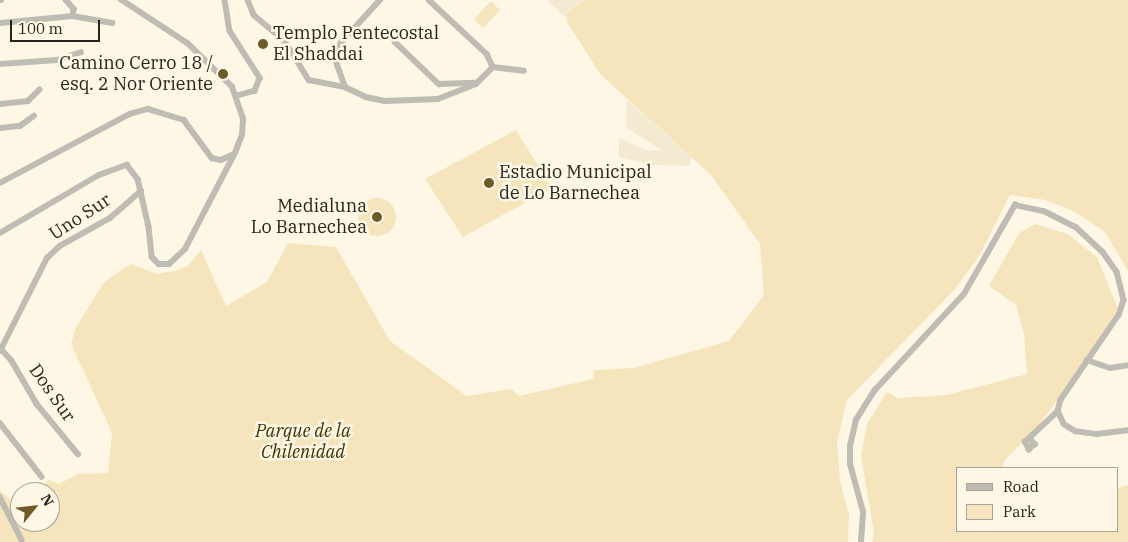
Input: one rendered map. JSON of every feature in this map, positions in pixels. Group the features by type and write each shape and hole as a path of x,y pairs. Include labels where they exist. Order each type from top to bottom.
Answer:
{"street":[{"path":"66,0 74,9 73,16"},
{"path":"0,233 99,175 120,166 134,170 150,227 151,254 157,263 169,264 185,249 235,153 243,125 237,96 229,83 188,44 121,0"},
{"path":"225,0 230,31 260,78 255,91 237,96"},
{"path":"248,0 254,15 285,41 309,80 345,86 366,98 401,101 438,99 476,83 493,67"},
{"path":"368,0 374,6"},
{"path":"345,86 335,59 336,48 380,0"},
{"path":"431,1 487,54 493,67"},
{"path":"0,23 73,16 112,23"},
{"path":"395,42 439,84 476,83"},
{"path":"0,64 57,60 81,52"},
{"path":"493,67 524,72"},
{"path":"0,104 28,101 39,90"},
{"path":"0,183 130,114 148,109 184,120 212,158 221,160 235,153"},
{"path":"0,128 20,126 34,116"},
{"name":"Uno Sur","path":"1,350 46,258 60,246 110,218 141,191"},
{"path":"861,542 863,512 850,464 850,446 856,420 875,390 964,294 1015,205 1044,212 1076,228 1103,252 1117,272 1124,300 1118,315 1061,400 1058,411 1031,440"},
{"name":"Dos Sur","path":"1,350 12,360 38,404 78,454"},
{"path":"1087,360 1110,368 1128,364"},
{"path":"1058,411 1064,424 1075,432 1097,434 1128,430"},
{"path":"0,423 42,476"},
{"path":"0,497 22,540"}],"shaded area":[{"path":"547,0 582,0 565,17"},
{"path":"627,100 692,157 689,166 653,165 619,157 619,138 649,151 661,150 626,127"}],"green space":[{"name":"Parque de la Chilenidad","path":"583,0 1128,0 1128,271 1105,232 1075,212 1046,200 1010,195 979,256 955,289 847,400 837,443 840,480 849,516 848,542 0,542 0,490 10,500 10,532 60,532 60,483 78,474 108,473 112,433 71,344 75,329 104,282 131,264 157,274 174,271 188,266 201,250 226,306 267,282 288,243 336,247 390,341 467,396 511,389 519,396 593,379 594,370 634,368 729,341 764,295 760,244 711,175 601,75 568,24 566,15"},
{"path":"491,1 500,10 483,28 474,19"},
{"name":"Estadio Municipal de Lo Barnechea","path":"516,130 552,188 463,237 425,179"},
{"name":"Medialuna Lo Barnechea","path":"377,198 391,203 396,217 391,231 377,236 363,231 358,217 363,203"},
{"path":"1035,224 1068,234 1097,257 1118,309 1066,389 1038,426 1004,461 1003,467 956,467 956,532 1118,532 1118,488 1128,485 1128,542 872,542 874,532 861,456 867,424 887,392 898,398 947,395 1027,374 1024,334 1016,305 989,286 1019,233"}],"place":[{"name":"Templo Pentecostal El Shaddai","path":"263,44"},
{"name":"Camino Cerro 18 / esq. 2 Nor Oriente","path":"223,74"},
{"name":"Estadio Municipal de Lo Barnechea","path":"489,183"},
{"name":"Medialuna Lo Barnechea","path":"377,217"}]}
